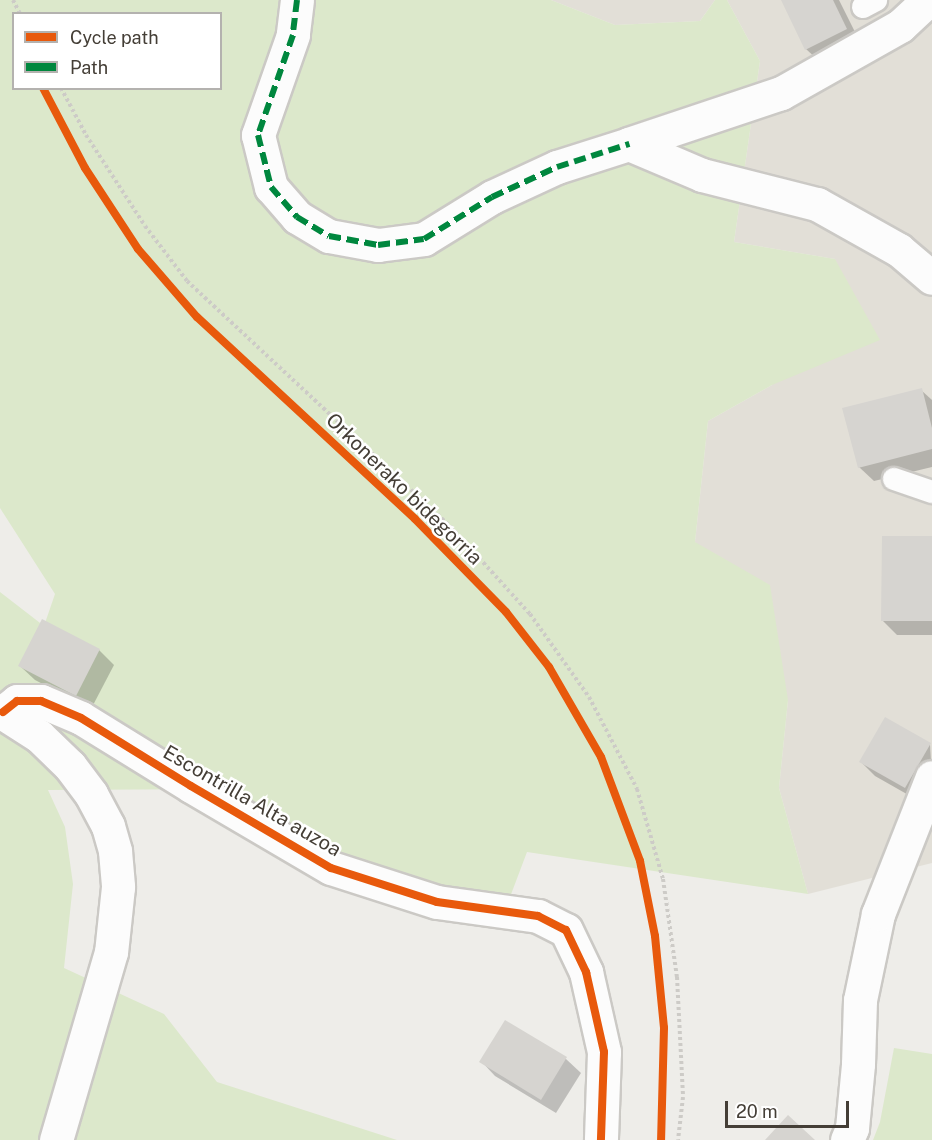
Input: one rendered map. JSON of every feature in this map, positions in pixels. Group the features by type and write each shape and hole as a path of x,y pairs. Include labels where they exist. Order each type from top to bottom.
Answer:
{"street":[{"path":"297,0 293,35 258,135 271,187 297,217 329,236 378,245 424,238 492,197 556,167 781,93 900,26 928,0"},
{"path":"629,144 702,175 817,204 899,250 932,278"},
{"name":"Escontrilla Alta auzoa","path":"56,1140 111,952 118,887 115,851 108,826 91,794 70,765 39,736 1,712 17,701 41,701 81,717 191,786 331,868 437,902 538,916 566,930 586,972 604,1052 601,1140"},
{"path":"847,1140 852,1128 857,1075 860,1000 878,914 932,777"}],"lane":[{"path":"894,478 932,492"}],"path":[{"path":"62,90 86,135 145,226 187,280 451,527 530,614 589,697 637,789 663,879 677,977 683,1097 678,1140"}],"shaded area":[{"path":"551,0 715,0 700,21 615,25"},
{"path":"727,0 932,0 932,863 808,894 779,788 788,700 695,542 708,421 772,385 835,259 734,242 760,61"}],"green space":[{"path":"0,0 551,0 615,25 700,21 715,0 727,0 760,61 734,242 835,259 880,340 772,385 708,421 695,542 770,585 788,700 779,788 808,894 527,852 510,897 433,887 337,856 232,789 48,790 65,827 73,884 64,968 164,1014 217,1082 397,1140 0,1140 0,592 44,626 55,594 0,508"},
{"path":"894,1048 932,1054 932,1140 873,1140 880,1122"}],"building":[{"path":"781,0 833,0 847,29 805,50"},
{"path":"922,388 932,428 932,449 858,468 842,408"},
{"path":"882,536 932,536 932,621 881,621"},
{"path":"42,619 100,649 76,696 18,666"},
{"path":"885,717 931,743 905,788 859,762"},
{"path":"505,1020 567,1057 541,1100 479,1062"},
{"path":"788,1115 815,1140 765,1140"}],"marked path":[{"path":"297,0 293,35 258,135 271,187 297,217 329,236 378,245 424,239 492,197 557,167 629,144"}],"cycle path":[{"name":"Orkonerako bidegorria","path":"44,90 85,168 138,249 197,317 415,519 506,612 549,667 601,757 640,861 655,936 664,1028 661,1140"},
{"path":"3,712 17,701 41,701 81,718 331,868 437,902 538,916 566,930 586,972 604,1052 601,1140"}]}
